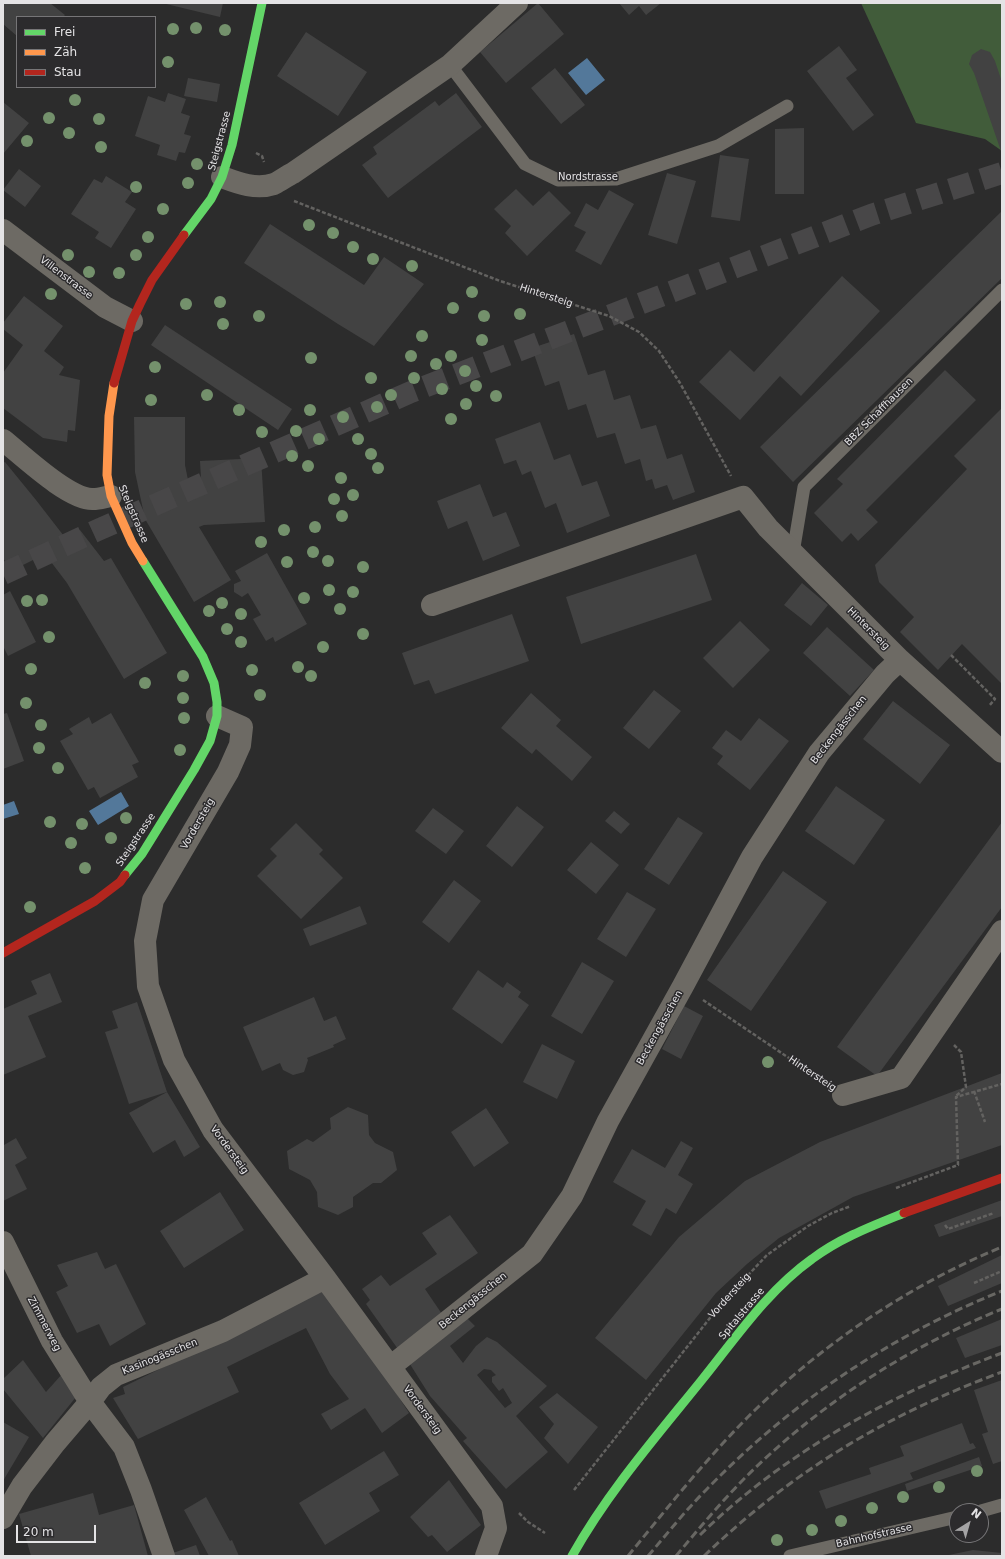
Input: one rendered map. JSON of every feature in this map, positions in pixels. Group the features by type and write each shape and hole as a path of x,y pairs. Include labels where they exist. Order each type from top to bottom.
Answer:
{"street":[{"name":"Steigstrasse","path":"3,953 95,901 120,882 142,854 194,770 210,741 217,716 217,702 214,683 203,657 132,543 111,496 107,475 107,443 109,416 115,378 132,321 152,280 211,200 222,177 232,145 262,3"},
{"path":"222,177 243,185 258,186 273,184 293,173 450,65 517,3"},
{"name":"Villenstrasse","path":"3,230 105,307 132,321"},
{"path":"4,441 46,475 76,495 92,499 111,496"},
{"path":"432,606 743,497"},
{"name":"Hintersteig","path":"743,497 768,528 900,660 1002,752"},
{"name":"Beckengässchen","path":"390,1367 532,1254 572,1196 608,1120 752,858 819,753 884,674 900,660"},
{"name":"Vordersteig","path":"217,716 242,727 240,745 228,772 153,900 144,941 148,986 174,1060 213,1130 325,1278 492,1506 496,1528 486,1556"},
{"name":"Hintersteig","path":"843,1095 901,1078 1002,931"},
{"name":"Spitalstrasse","path":"572,1556 605,1501 645,1450 771,1296 800,1267 831,1246 873,1225 1002,1178"},
{"name":"Zimmerweg","path":"3,1242 52,1341 90,1402 124,1448 141,1490 164,1556"},
{"name":"Kasinogässchen","path":"3,1518 22,1486 54,1443 90,1402 101,1387 116,1375 223,1331 325,1278"}],"lane":[{"name":"Nordstrasse","path":"450,65 525,164 558,180 616,179 718,146 787,106"},
{"name":"BBZ Schaffhausen","path":"793,553 804,487 1002,290"},
{"path":"989,1509 1002,1505"},
{"name":"Bahnhofstrasse","path":"790,1556 949,1519"}],"path":[{"name":"Hintersteig","path":"273,184 295,202 500,281 609,316 639,332 659,351 680,383 743,497"},
{"path":"951,655 995,699"},
{"name":"Hintersteig","path":"683,986 843,1095"},
{"path":"889,1191 958,1165 956,1096 966,1087 962,1052 949,1041"},
{"path":"956,1096 1002,1084"},
{"path":"974,1091 986,1122"},
{"name":"Vordersteig","path":"574,1490 721,1304 767,1255 808,1226 853,1205"},
{"path":"948,1230 994,1213"},
{"path":"974,1283 1002,1271"},
{"path":"528,1522 544,1534"}],"green space":[{"path":"861,3 1002,3 1002,151 985,139 916,123"}],"water":[{"path":"587,58 605,80 586,95 568,73"},
{"path":"121,792 129,806 98,825 89,811"},
{"path":"14,801 19,814 3,819 3,805"}],"building":[{"path":"3,3 50,3 65,15 16,16 16,35 3,24"},
{"path":"162,3 223,3 220,17"},
{"path":"538,3 564,34 506,83 480,52"},
{"path":"619,3 661,3 646,15 639,6 629,15"},
{"path":"306,32 367,72 338,116 277,76"},
{"path":"839,46 857,70 846,78 874,115 853,131 807,71"},
{"path":"981,49 990,52 995,61 1002,82 1002,154 974,73 969,64 972,55"},
{"path":"555,68 585,105 561,124 531,88"},
{"path":"188,78 220,84 217,102 184,96"},
{"path":"168,93 186,99 181,113 190,116 184,134 191,136 185,153 179,152 176,161 157,155 160,145 135,136 148,96 165,102"},
{"path":"456,93 482,127 388,198 362,165 377,154 373,147 435,101 439,106"},
{"path":"3,102 29,123 3,154"},
{"path":"804,128 804,194 775,194 775,129"},
{"path":"720,155 749,159 740,221 711,217"},
{"path":"19,169 41,186 25,207 3,190"},
{"path":"667,173 696,181 677,244 648,235"},
{"path":"106,176 132,192 125,202 136,209 111,248 95,238 99,232 71,214 94,179 102,183"},
{"path":"516,189 533,206 549,191 571,213 527,256 505,233 511,226 494,209"},
{"path":"609,190 634,204 601,265 575,251 586,232 574,226 586,203 598,210"},
{"path":"1002,211 1002,278 793,482 760,447"},
{"path":"270,224 364,285 384,257 424,284 374,346 244,263"},
{"path":"842,276 880,311 801,396 780,376 740,420 699,382 730,350 754,372"},
{"path":"24,296 63,326 44,351 64,367 59,375 80,380 75,431 68,430 67,442 43,438 3,408 3,373 23,345 3,329 3,323"},
{"path":"165,325 292,409 278,430 151,345"},
{"path":"574,334 588,375 605,370 614,400 630,395 641,429 656,425 667,459 682,454 695,492 673,500 667,485 655,489 652,479 646,481 640,459 625,464 615,433 597,438 586,404 568,410 559,381 545,386 532,348"},
{"path":"945,370 976,400 866,510 878,522 858,541 851,533 842,542 814,513 843,484 837,479"},
{"path":"1002,408 1002,684 962,644 938,670 900,632 914,617 879,582 875,565 967,469 954,456"},
{"path":"134,417 185,417 185,465 192,500 202,494 200,461 261,458 265,522 204,525 199,527 231,580 194,602 145,519 135,472"},
{"path":"540,422 554,460 570,454 582,486 597,481 610,516 567,533 556,503 545,508 531,471 522,475 516,460 504,464 495,439"},
{"path":"5,462 67,540 80,530 104,561 111,558 167,653 124,679 67,583 45,554 11,571 3,558 3,463"},
{"path":"480,484 493,517 506,512 520,546 483,561 467,521 448,529 437,501"},
{"path":"267,553 307,624 275,642 273,637 266,641 253,619 261,615 248,593 242,597 234,592 234,584 241,581 235,571"},
{"path":"696,554 712,600 581,644 566,597"},
{"path":"802,583 828,605 811,626 784,605"},
{"path":"10,591 36,642 8,656 3,646 3,595"},
{"path":"512,614 529,661 435,694 429,680 414,685 402,653"},
{"path":"740,621 770,650 733,688 703,658"},
{"path":"827,627 874,670 850,696 803,653"},
{"path":"654,690 681,711 649,749 623,728"},
{"path":"531,693 561,720 556,726 592,757 572,781 536,749 532,754 501,728"},
{"path":"893,701 950,745 920,784 863,739"},
{"path":"7,713 24,761 3,769 3,714"},
{"path":"111,713 139,762 132,765 138,777 100,798 94,787 88,790 60,741 73,734 69,729 89,717 92,724"},
{"path":"759,718 789,741 750,790 717,764 723,756 712,748 726,730 741,741"},
{"path":"836,786 885,820 854,865 805,831"},
{"path":"517,806 544,827 512,867 486,846"},
{"path":"433,808 464,831 446,854 415,831"},
{"path":"614,811 630,824 621,834 605,821"},
{"path":"678,817 703,833 669,885 644,869"},
{"path":"1002,822 1002,907 877,1076 837,1047"},
{"path":"296,823 323,850 319,854 343,878 301,919 257,876 277,856 270,849"},
{"path":"591,842 619,865 596,894 567,870"},
{"path":"783,871 827,902 751,1011 707,980"},
{"path":"454,880 481,901 449,943 422,922"},
{"path":"627,892 656,909 626,957 597,939"},
{"path":"360,906 367,924 310,946 303,929"},
{"path":"582,962 614,981 582,1034 551,1016"},
{"path":"478,970 503,988 507,982 521,992 518,997 529,1005 502,1044 452,1009"},
{"path":"50,973 62,1002 28,1016 46,1057 3,1075 3,1009 37,994 31,981"},
{"path":"314,997 324,1021 336,1016 346,1039 333,1045 334,1047 307,1058 308,1060 304,1072 293,1075 283,1070 280,1063 262,1071 243,1027"},
{"path":"137,1002 167,1092 129,1104 105,1032 118,1028 112,1011"},
{"path":"684,1006 703,1016 681,1059 662,1049"},
{"path":"542,1044 575,1061 557,1099 523,1082"},
{"path":"1002,1073 1002,1145 853,1197 779,1238 747,1264 716,1293 646,1380 595,1338 679,1237 745,1181 820,1142"},
{"path":"167,1092 200,1147 184,1157 175,1140 153,1153 129,1113"},
{"path":"348,1107 368,1115 369,1135 375,1143 393,1152 397,1170 381,1183 373,1183 353,1197 353,1207 338,1215 318,1207 317,1192 310,1180 289,1169 287,1151 307,1139 313,1142 331,1129 330,1118"},
{"path":"486,1108 509,1143 474,1167 451,1132"},
{"path":"16,1138 27,1158 15,1165 27,1189 3,1201 3,1142 4,1145"},
{"path":"681,1141 693,1148 678,1175 693,1184 676,1214 666,1208 651,1236 632,1225 646,1201 613,1182 632,1149 665,1168"},
{"path":"220,1192 244,1230 184,1268 160,1231"},
{"path":"1002,1200 1002,1216 939,1237 934,1225"},
{"path":"450,1215 478,1253 425,1289 444,1317 400,1352 366,1304 370,1300 362,1289 381,1275 390,1286 437,1254 422,1233"},
{"path":"97,1252 105,1269 116,1264 146,1324 110,1346 99,1324 77,1333 56,1292 68,1286 57,1265"},
{"path":"1002,1255 1002,1283 948,1306 938,1286"},
{"path":"317,1292 324,1292 385,1376 409,1413 382,1433 365,1408 331,1430 321,1414 349,1399 330,1374 306,1328 227,1367 239,1392 138,1439 113,1398 125,1394 123,1387"},
{"path":"464,1315 475,1326 450,1346 463,1363 476,1346 487,1337 497,1342 547,1386 516,1416 548,1452 506,1489 463,1441 467,1438 430,1396 408,1361","holes":["484,1369 491,1370 496,1375 492,1377 492,1382 499,1391 503,1388 512,1403 505,1408 477,1375"]},
{"path":"1002,1319 1002,1345 965,1358 956,1338"},
{"path":"23,1360 46,1392 63,1373 76,1397 43,1438 3,1389 3,1379"},
{"path":"1002,1380 1002,1461 993,1464 982,1434 988,1432 974,1390"},
{"path":"557,1393 598,1427 568,1464 544,1438 554,1424 539,1407"},
{"path":"3,1422 29,1437 3,1481"},
{"path":"962,1423 970,1444 973,1443 976,1448 910,1473 913,1479 826,1509 819,1491 871,1474 869,1468 904,1456 900,1446"},
{"path":"384,1451 399,1475 369,1493 380,1511 325,1545 299,1503"},
{"path":"979,1457 982,1466 907,1491 905,1484"},
{"path":"449,1480 481,1525 447,1552 432,1535 428,1537 410,1517"},
{"path":"93,1493 99,1515 134,1505 148,1556 31,1556 19,1514"},
{"path":"206,1497 230,1541 232,1540 239,1556 209,1556 184,1510"},
{"path":"196,1545 200,1556 174,1556 173,1553"},
{"path":"973,1550 1002,1553 1002,1556 944,1556"}],"tunnel":[{"path":"3,574 100,529 411,392 871,215 1002,173"}],"railway":[{"path":"628,1556 690,1481 738,1427 782,1385 811,1361 840,1338 903,1297 968,1262 1002,1247"},
{"path":"648,1556 706,1490 772,1429 807,1401 881,1351 961,1309 1002,1291"},
{"path":"676,1556 714,1511 755,1468 782,1443 840,1398 871,1377 935,1340 1002,1309"},
{"path":"700,1535 733,1505 768,1477 842,1428 920,1387 1002,1353"},
{"path":"704,1556 772,1497 807,1471 843,1448 880,1426 919,1407 1002,1372"}],"traffic: fast":[{"path":"184,235 211,199 222,177 232,145 262,3"},
{"path":"125,875 142,854 194,770 210,741 217,716 217,702 214,683 203,657 143,561"},
{"path":"572,1556 601,1510 649,1445 752,1316 780,1286 812,1259 834,1245 856,1233 904,1213"}],"traffic: slow":[{"path":"114,383 109,416 107,475 111,496 132,543 143,561"}],"traffic: jam":[{"path":"114,383 132,321 140,304 152,280 184,235"},
{"path":"3,953 95,901 120,882 125,875"},
{"path":"904,1213 1002,1178"}]}
